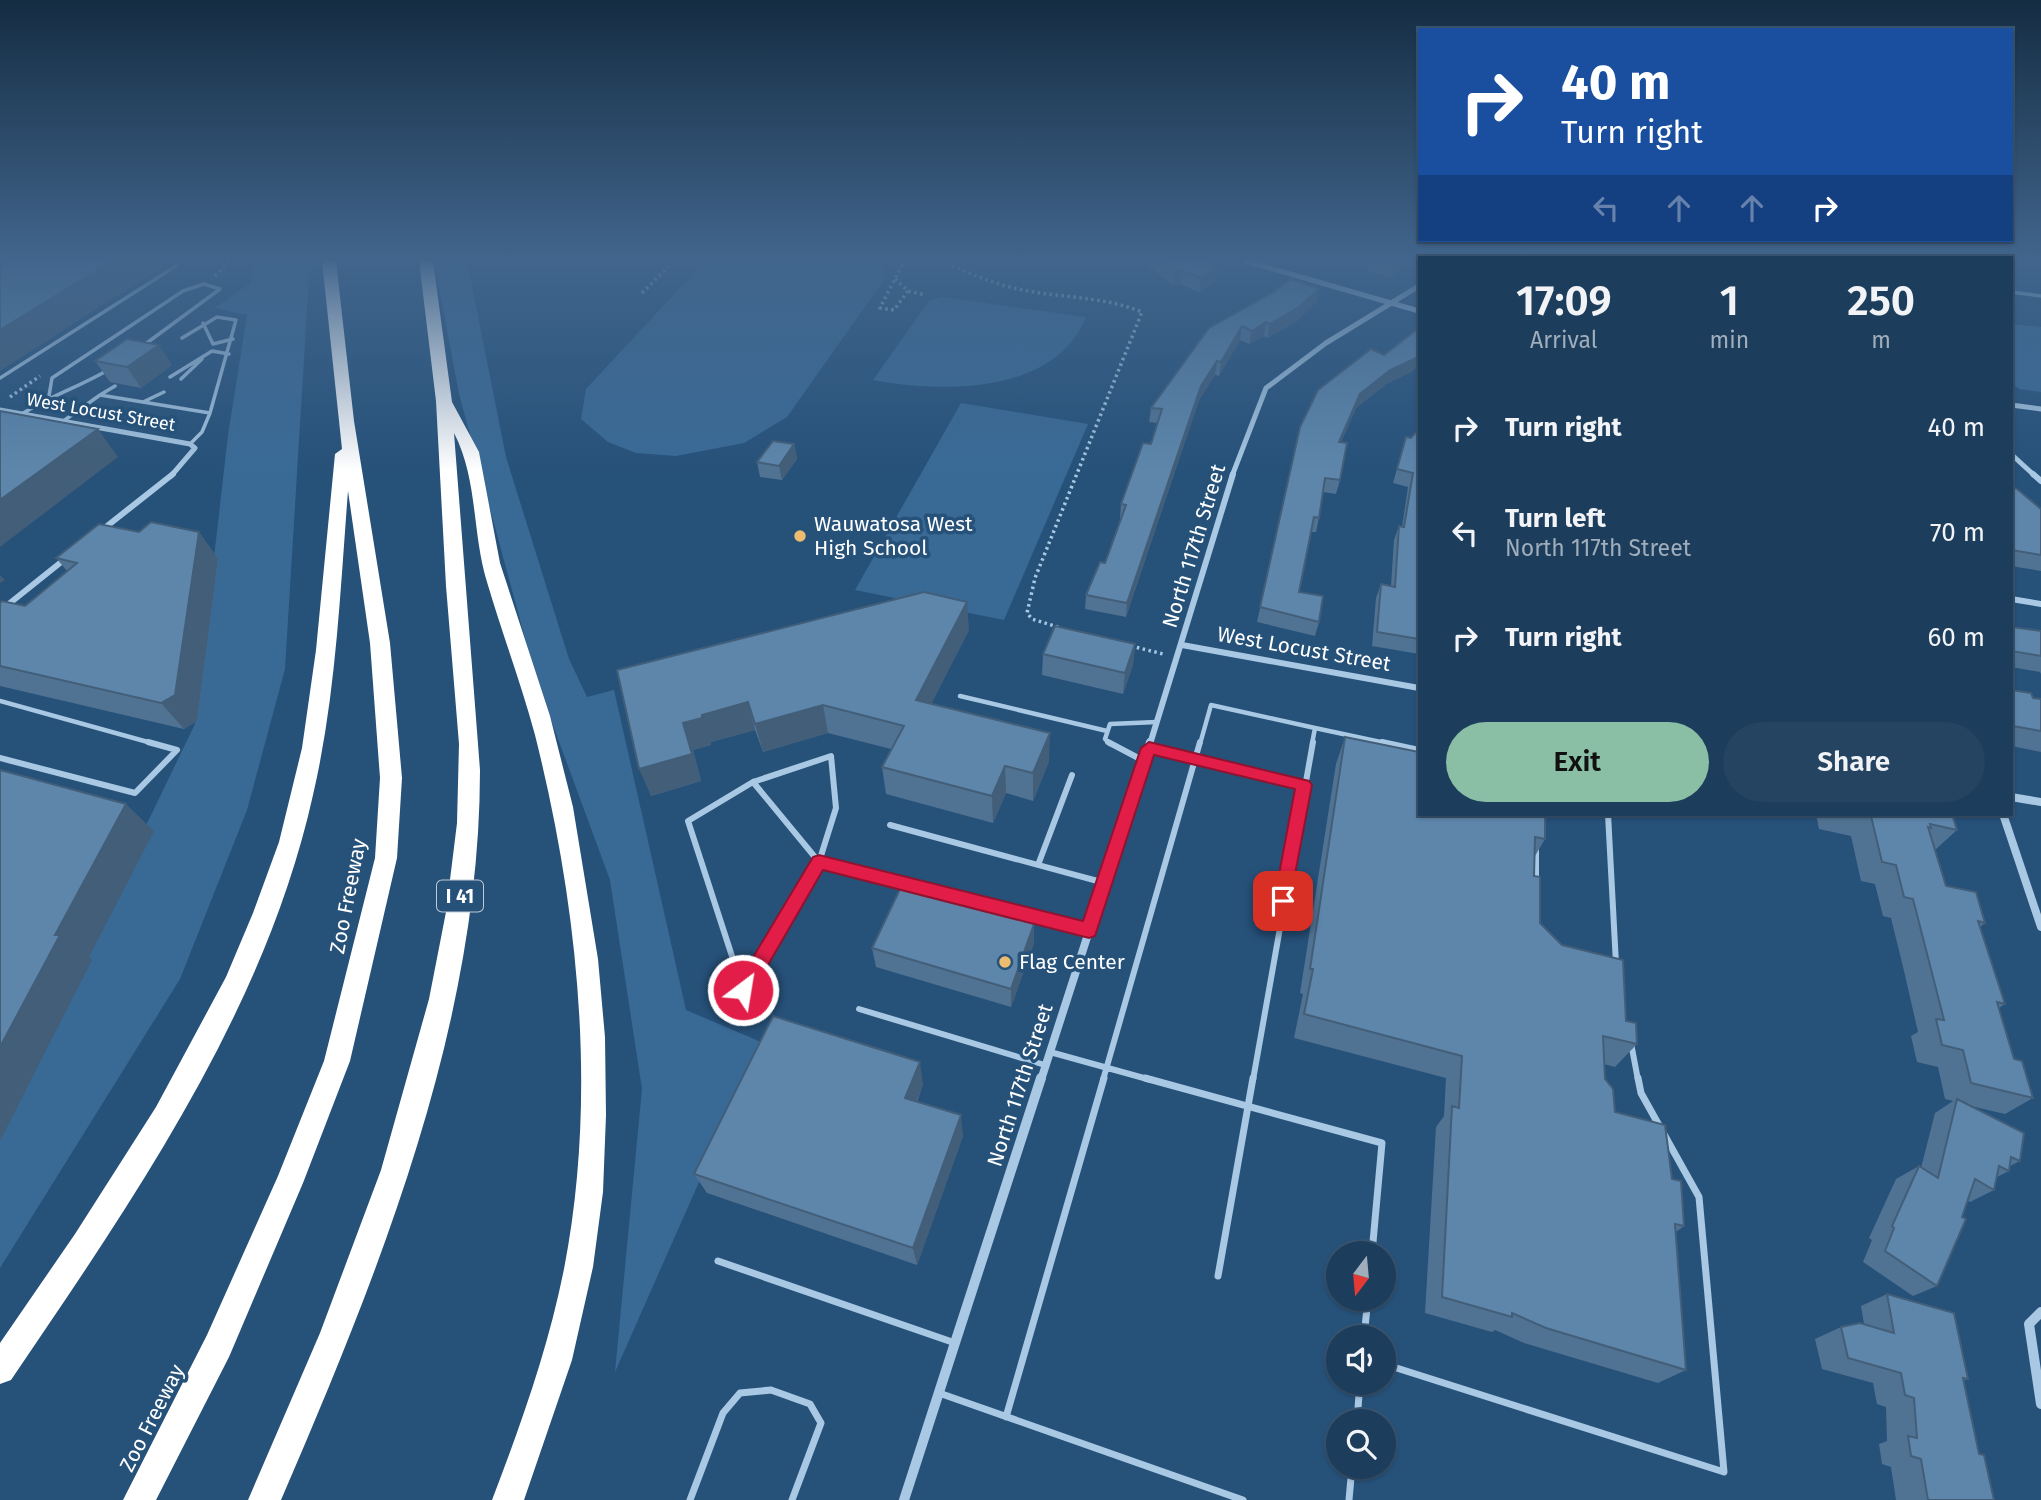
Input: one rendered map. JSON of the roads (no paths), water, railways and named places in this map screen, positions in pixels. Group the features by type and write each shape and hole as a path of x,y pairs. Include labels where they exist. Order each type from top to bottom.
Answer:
{"highway":[{"name":"Zoo Freeway","path":"139,1500 218,1346 289,1184 337,1061 386,858 391,778 381,656 346,421 336,331"},
{"name":"I 41","path":"264,1500 325,1364 388,1196 428,1062 448,973 469,819 467,696 457,611 444,399 435,331"},
{"path":"444,399 471,451 494,575 546,737 578,890 591,1013 592,1103 579,1255 563,1338 532,1437 508,1500"},
{"path":"0,1369 86,1243 188,1076 225,1005 272,892 293,830 314,726 346,421"}],"street":[{"name":"North 117th Street","path":"904,1500 1182,645 1235,466 1266,387 1347,331"},
{"path":"2013,405 2041,409"},
{"name":"West Locust Street","path":"0,410 193,446"},
{"path":"94,536 178,470 193,446"},
{"path":"2013,456 2041,481"},
{"path":"0,611 73,553"},
{"path":"2013,599 2041,604"},
{"name":"West Locust Street","path":"1182,645 1418,688"},
{"path":"2013,797 2041,802"},
{"path":"2004,816 2041,927"},
{"path":"2041,1312 2029,1324 2041,1404"}],"lane":[{"path":"0,378 74,331"},
{"path":"49,396 49,382 52,378 122,331"},
{"path":"137,350 164,331"},
{"path":"183,338 192,331"},
{"path":"207,331 213,344 233,339"},
{"path":"193,446 210,413 234,331"},
{"path":"181,379 212,351 229,354"},
{"path":"170,377 188,364 202,359"},
{"path":"22,414 49,396 76,389 117,364"},
{"path":"62,422 115,386"},
{"path":"150,397 153,390"},
{"path":"143,402 164,392"},
{"path":"100,395 210,413"},
{"path":"960,696 1107,731"},
{"path":"0,701 177,750 135,793 0,759"},
{"path":"1006,1417 1104,1067 1211,705 1418,750"},
{"path":"1144,761 1114,747 1105,739 1107,731 1110,724 1119,722 1157,722"},
{"path":"1218,1276 1246,1105 1315,728"},
{"path":"1149,748 1304,785"},
{"path":"831,756 836,808 819,862 743,990 688,821 753,782 831,756"},
{"path":"1038,865 1072,775"},
{"path":"753,782 819,862 1089,930"},
{"path":"1608,816 1617,975"},
{"path":"890,825 1105,883"},
{"path":"1536,839 1536,891"},
{"path":"859,1009 1045,1065"},
{"path":"1396,1368 1724,1472 1699,1197 1642,1093 1628,1027"},
{"path":"1050,1052 1382,1143 1373,1241"},
{"path":"718,1261 955,1343"},
{"path":"690,1500 723,1413 740,1394 771,1390 810,1404 821,1423 792,1500"},
{"path":"939,1393 1243,1500"},
{"path":"1349,1500 1351,1479"}],"place":[{"name":"Wauwatosa West High School","path":"800,536"},
{"name":"Flag Center","path":"1005,962"}]}
